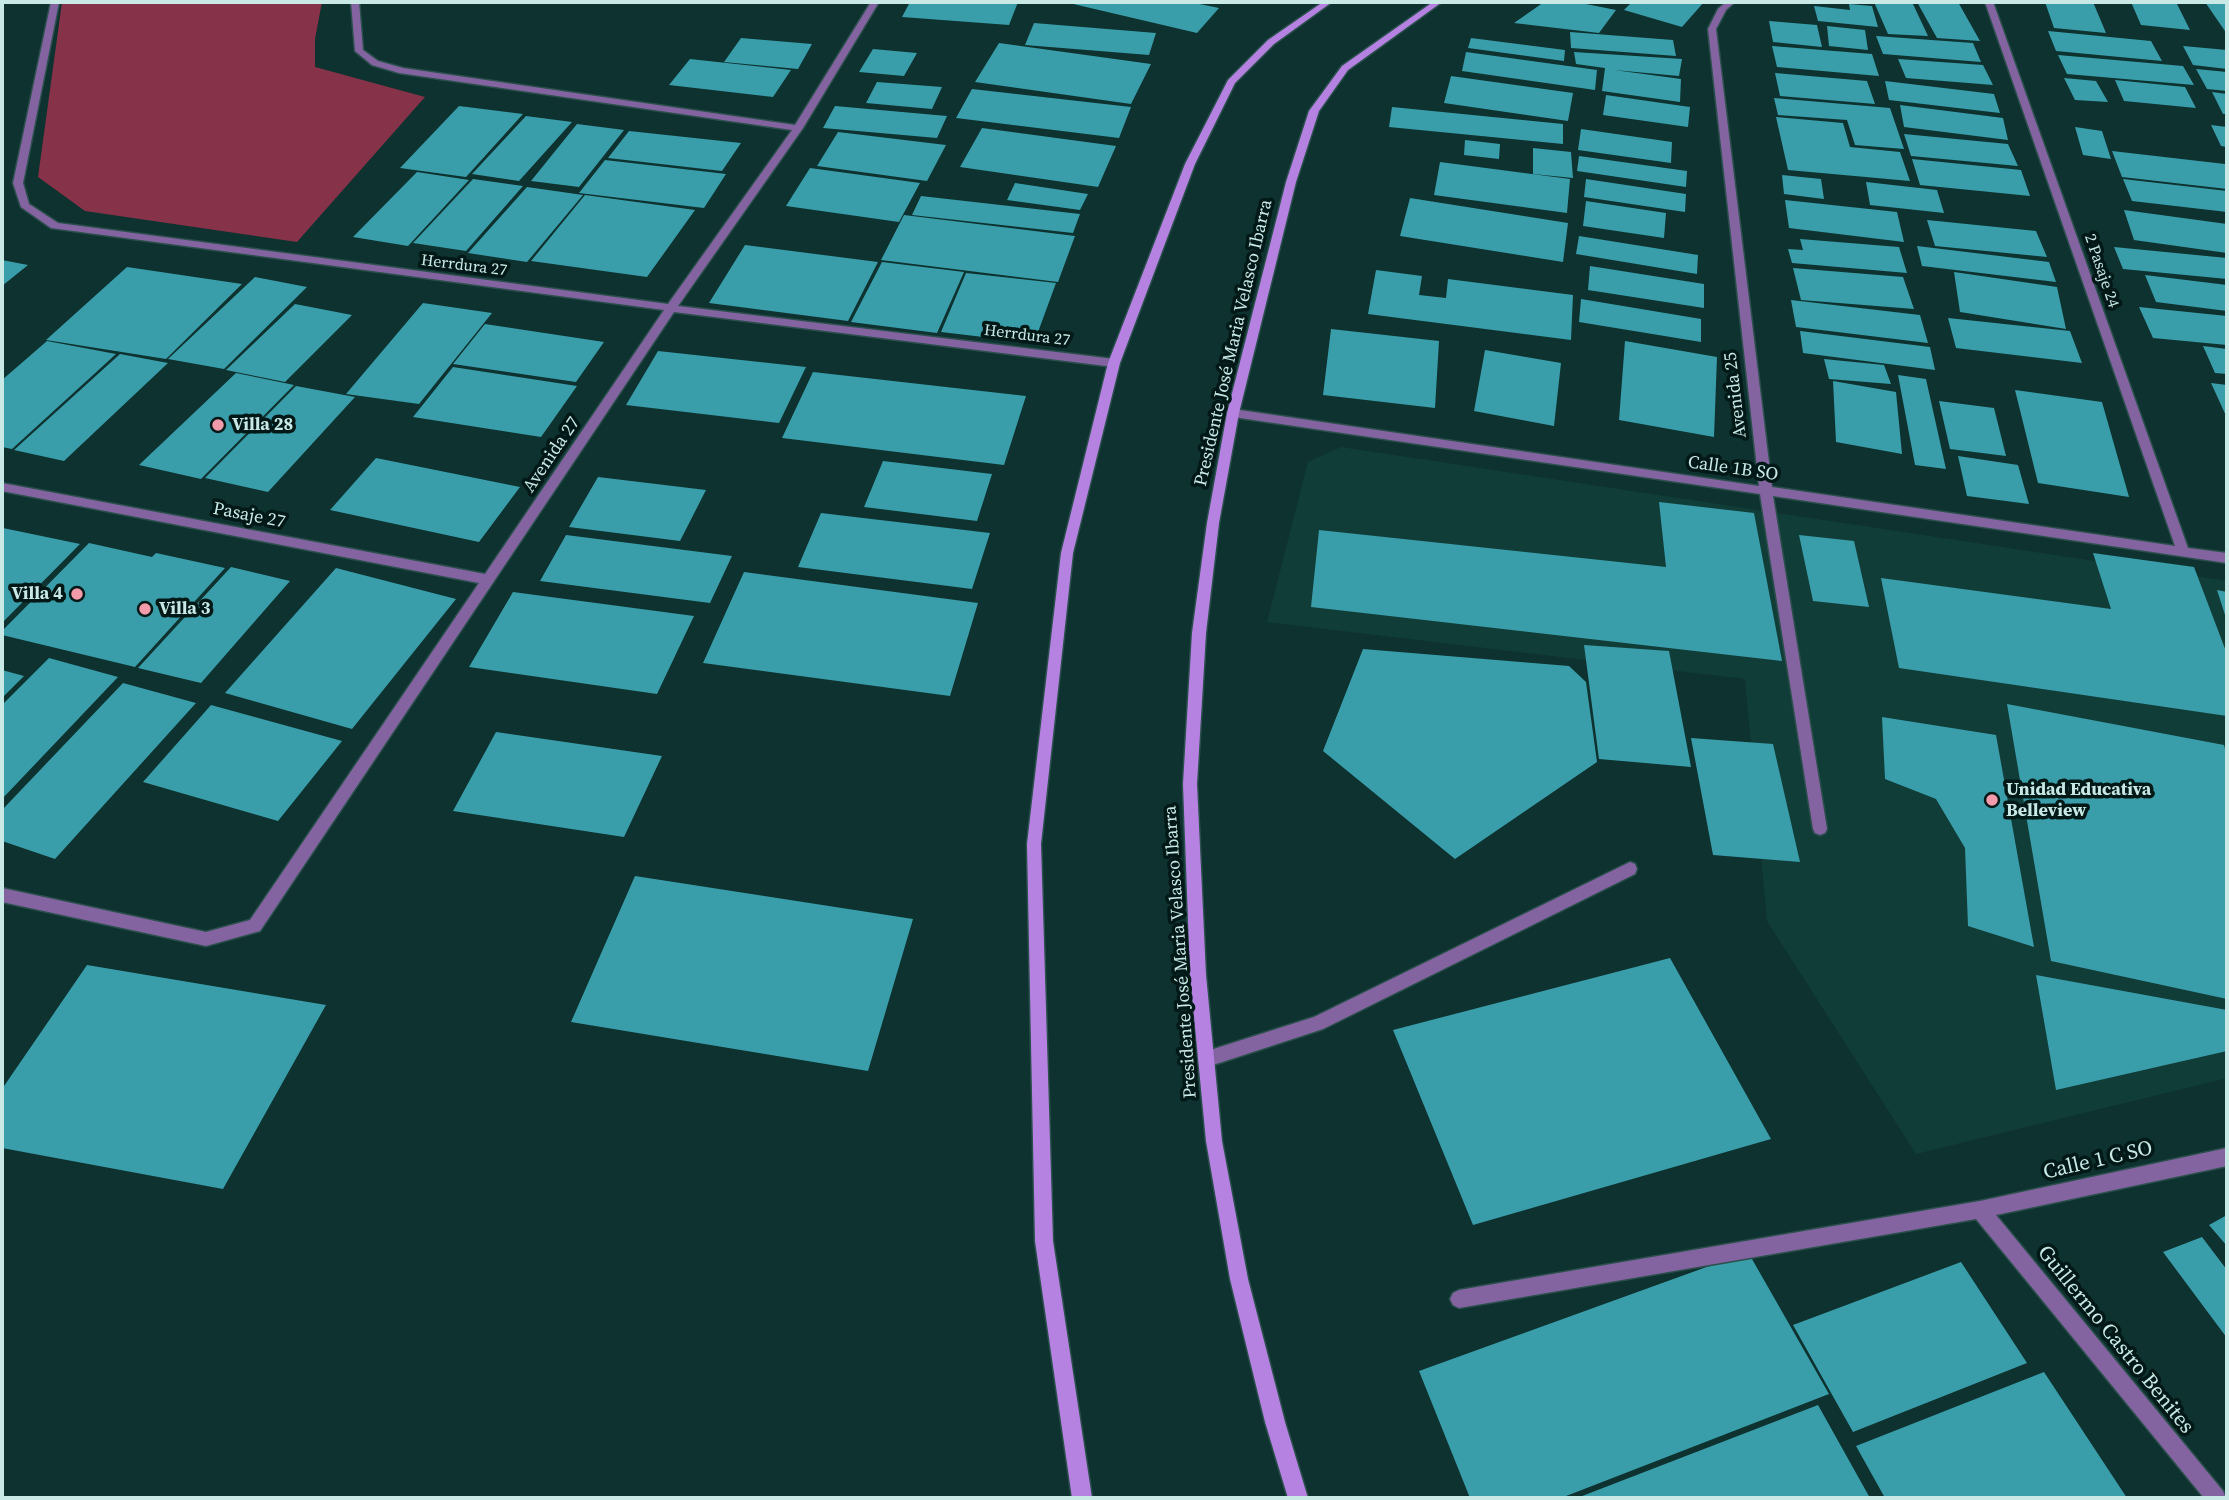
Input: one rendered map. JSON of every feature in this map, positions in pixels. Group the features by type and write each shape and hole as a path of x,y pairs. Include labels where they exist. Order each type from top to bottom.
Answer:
{"main road":[{"path":"1082,1498 1044,1241 1034,844 1068,553 1114,363 1190,164 1231,82 1271,42 1328,2"},
{"name":"Presidente José Maria Velasco Ibarra","path":"1298,1498 1275,1422 1239,1279 1214,1141 1199,975 1190,784 1199,633 1213,523 1233,413 1291,182 1314,111 1345,68 1438,2"}],"street":[{"name":"Herrdura 27","path":"55,2 18,183 24,205 55,226 671,308 1114,363"},
{"path":"355,2 359,51 375,63 402,71 798,128"},
{"name":"Avenida 27","path":"2,894 206,939 255,926 671,308 798,128 875,2"},
{"name":"Avenida 25","path":"1731,2 1722,9 1712,29 1766,491 1820,829"},
{"name":"2 Pasaje 24","path":"1989,2 2183,552"},
{"name":"Calle 1B SO","path":"1233,413 2227,558"},
{"name":"Pasaje 27","path":"2,487 489,580"},
{"path":"1207,1059 1317,1024 1630,869"},
{"name":"Calle 1 C SO","path":"1459,1299 1980,1210 2227,1157"},
{"name":"Guillermo Castro Benites","path":"1980,1210 2216,1498"}],"shaded area":[{"path":"62,2 322,2 315,39 315,67 425,97 297,242 85,211 38,177"},
{"name":"Unidad Educativa Belleview","path":"1341,447 2227,581 2227,1078 1916,1154 1767,921 1745,679 1267,622 1308,462"}],"building":[{"path":"910,2 1018,2 1009,25 902,17"},
{"path":"1190,2 1219,8 1197,33 1069,3"},
{"path":"1544,2 1576,2 1616,10 1599,33 1514,23"},
{"path":"1632,2 1704,2 1682,27 1624,10"},
{"path":"1874,2 1912,2 1928,36 1888,34"},
{"path":"1917,2 1958,2 1980,41 1937,38"},
{"path":"2045,2 2093,2 2106,33 2054,28"},
{"path":"2131,2 2176,2 2190,30 2141,25"},
{"path":"2205,2 2227,2 2227,34"},
{"path":"1849,4 1872,6 1878,27 1818,21 1814,6 1850,10"},
{"path":"1769,21 1817,25 1822,47 1773,42"},
{"path":"1034,23 1156,33 1149,55 1025,45"},
{"path":"1827,26 1865,30 1868,50 1829,46"},
{"path":"2048,31 2151,41 2162,61 2056,51"},
{"path":"1570,32 1673,40 1676,56 1571,48"},
{"path":"1876,36 1973,43 1981,62 1883,54"},
{"path":"741,38 812,44 798,69 724,62"},
{"path":"1471,38 1565,50 1564,61 1468,48"},
{"path":"999,43 1151,64 1131,104 975,82"},
{"path":"1772,46 1872,54 1879,76 1777,67"},
{"path":"2183,46 2227,50 2227,69 2193,65"},
{"path":"873,49 917,53 904,76 859,72"},
{"path":"1466,52 1597,70 1595,90 1462,71"},
{"path":"1574,52 1682,59 1679,76 1614,70 1681,79 1680,102 1602,91 1605,68 1576,64"},
{"path":"2058,55 2183,66 2194,85 2067,74"},
{"path":"690,59 791,70 773,97 669,85"},
{"path":"1898,59 1983,65 1993,85 1906,78"},
{"path":"2196,69 2227,72 2227,91 2207,89"},
{"path":"1775,73 1867,81 1875,104 1780,96"},
{"path":"1451,76 1573,93 1568,121 1444,103"},
{"path":"2064,78 2096,81 2108,102 2075,100"},
{"path":"2115,80 2185,87 2196,108 2124,101"},
{"path":"1885,81 1994,94 2000,113 1889,100"},
{"path":"877,82 942,87 932,109 866,103"},
{"path":"972,89 1131,107 1119,138 956,118"},
{"path":"2212,92 2227,94 2227,114 2223,114"},
{"path":"1606,95 1690,107 1688,127 1603,115"},
{"path":"1774,98 1890,108 1904,149 1855,145 1847,120 1778,115"},
{"path":"1900,105 2003,118 2008,140 1904,127"},
{"path":"459,106 523,114 466,177 400,168"},
{"path":"835,106 947,116 937,138 823,128"},
{"path":"1392,107 1563,124 1563,144 1389,127"},
{"path":"526,116 572,122 519,181 472,174"},
{"path":"1776,117 1843,123 1850,147 1900,152 1910,181 1788,170"},
{"path":"577,124 624,130 579,187 531,181"},
{"path":"2211,125 2227,127 2227,147 2221,146"},
{"path":"2075,127 2102,131 2111,159 2083,155"},
{"path":"982,128 1116,146 1098,187 960,167"},
{"path":"1581,129 1672,142 1671,163 1578,150"},
{"path":"629,131 741,143 722,171 608,158"},
{"path":"838,132 946,145 927,181 817,166"},
{"path":"1904,134 2008,144 2018,166 1911,156"},
{"path":"1465,140 1500,144 1499,159 1464,155"},
{"path":"1533,148 1571,152 1573,178 1533,174"},
{"path":"2112,151 2225,164 2227,189 2122,177"},
{"path":"1579,156 1687,171 1686,187 1577,171"},
{"path":"1912,159 2021,170 2030,196 1920,185"},
{"path":"605,160 726,174 704,208 579,193"},
{"path":"1440,162 1570,179 1567,213 1434,195"},
{"path":"810,168 920,183 899,222 786,206"},
{"path":"417,172 469,180 408,246 353,237"},
{"path":"1782,175 1821,179 1824,199 1784,194"},
{"path":"473,179 523,186 466,251 413,243"},
{"path":"1586,179 1686,194 1685,212 1584,197"},
{"path":"2123,179 2227,191 2227,212 2132,201"},
{"path":"1866,182 1937,190 1944,213 1870,205"},
{"path":"1015,183 1088,194 1080,210 1007,200"},
{"path":"527,187 583,195 527,262 468,253"},
{"path":"585,195 695,210 647,277 531,261"},
{"path":"921,196 1080,214 1073,233 912,215"},
{"path":"1410,198 1568,223 1563,262 1400,236"},
{"path":"1785,200 1897,212 1904,242 1789,228"},
{"path":"1586,201 1666,213 1664,238 1583,226"},
{"path":"2124,210 2227,224 2227,253 2134,240"},
{"path":"904,215 1075,236 1058,282 881,260"},
{"path":"1927,220 2036,231 2047,257 1935,246"},
{"path":"1579,236 1698,255 1697,274 1576,254"},
{"path":"1800,239 1899,247 1907,273 1792,263 1788,249 1803,250"},
{"path":"745,245 878,262 848,321 709,303"},
{"path":"1917,246 2049,262 2056,282 1922,266"},
{"path":"2114,247 2227,258 2227,279 2123,269"},
{"path":"2,260 28,265 2,286"},
{"path":"882,262 964,272 937,333 851,322"},
{"path":"1590,266 1704,284 1704,308 1588,290"},
{"path":"127,267 242,284 166,359 46,340"},
{"path":"1793,268 1903,277 1914,309 1801,300"},
{"path":"1376,270 1422,276 1419,295 1446,298 1448,279 1573,295 1571,340 1368,314"},
{"path":"1954,272 2057,287 2066,329 1960,312"},
{"path":"966,273 1056,283 1034,343 941,332"},
{"path":"2145,275 2227,285 2227,311 2156,302"},
{"path":"255,277 307,287 224,369 168,359"},
{"path":"1581,299 1701,319 1701,342 1579,322"},
{"path":"1791,300 1920,315 1928,343 1796,327"},
{"path":"423,303 492,313 419,404 346,394"},
{"path":"295,304 352,315 285,382 226,370"},
{"path":"2139,307 2227,316 2227,345 2153,338"},
{"path":"1948,318 2070,331 2082,363 1956,348"},
{"path":"485,324 604,342 576,382 453,364"},
{"path":"1331,329 1439,341 1435,408 1323,395"},
{"path":"1800,331 1930,347 1935,370 1803,353"},
{"path":"47,341 116,354 12,449 2,447 2,380"},
{"path":"1625,341 1717,357 1714,437 1619,420"},
{"path":"2203,346 2227,349 2227,374 2215,373"},
{"path":"1485,350 1561,363 1554,426 1474,411"},
{"path":"658,351 806,367 779,423 626,405"},
{"path":"120,354 168,363 64,461 14,450"},
{"path":"1824,359 1884,365 1891,384 1829,379"},
{"path":"453,367 577,386 541,437 413,417"},
{"path":"813,372 1026,396 1004,465 782,438"},
{"name":"Villa 28","path":"236,373 294,385 201,479 139,465"},
{"path":"1898,375 1926,379 1946,469 1915,465"},
{"path":"1833,381 1896,392 1902,454 1836,442"},
{"path":"2211,383 2227,385 2227,418"},
{"path":"296,386 355,397 268,492 205,478"},
{"path":"2015,390 2102,402 2129,497 2038,483"},
{"path":"1939,401 1994,408 2006,456 1950,449"},
{"path":"1958,456 2018,465 2029,504 1967,496"},
{"path":"376,458 520,487 479,542 330,510"},
{"path":"883,461 992,474 977,521 864,507"},
{"path":"598,477 706,490 680,541 569,527"},
{"path":"1659,502 1754,513 1782,661 1311,607 1319,530 1666,567"},
{"path":"821,513 990,533 972,589 798,567"},
{"path":"2,529 80,544 2,623"},
{"path":"566,535 732,556 710,603 540,581"},
{"path":"1799,535 1854,541 1869,607 1813,601"},
{"path":"89,543 152,557 156,553 225,568 135,667 2,635 2,631"},
{"path":"2093,553 2194,567 2227,654 2227,716 1899,668 1881,578 2111,609"},
{"path":"231,567 290,581 201,683 138,668"},
{"path":"336,568 456,599 352,729 225,693"},
{"path":"744,572 978,603 950,696 703,663"},
{"path":"2217,590 2227,592 2227,621"},
{"path":"513,592 694,616 657,694 469,667"},
{"path":"1584,645 1669,651 1691,767 1599,759"},
{"path":"1363,649 1569,666 1586,682 1597,762 1455,859 1323,751"},
{"path":"49,658 118,677 2,799 2,705"},
{"path":"2,670 24,676 2,698"},
{"path":"123,683 196,703 55,859 2,841 2,810"},
{"path":"2007,704 2224,745 2227,757 2227,999 2051,961"},
{"path":"211,705 342,741 278,821 143,782"},
{"path":"1882,717 1996,735 2034,947 1968,926 1965,848 1936,799 1885,779"},
{"path":"496,732 662,756 624,837 453,811"},
{"path":"1691,738 1773,744 1800,862 1713,855"},
{"path":"635,876 913,919 868,1071 571,1022"},
{"path":"1670,958 1771,1139 1473,1225 1393,1030"},
{"path":"87,965 326,1005 223,1189 2,1148 2,1089"},
{"path":"2036,975 2227,1010 2227,1051 2056,1090"},
{"path":"2227,1215 2227,1246 2209,1225"},
{"path":"2202,1237 2227,1270 2227,1338 2163,1252"},
{"path":"1748,1252 1829,1394 1561,1498 1470,1498 1419,1371"},
{"path":"1961,1262 2027,1363 1853,1432 1793,1325"},
{"path":"2044,1372 2127,1498 1885,1498 1856,1446"},
{"path":"1818,1405 1870,1498 1577,1498"}],"place":[{"name":"Villa 28","path":"218,425"},
{"name":"Villa 4","path":"77,594"},
{"name":"Villa 3","path":"145,609"},
{"name":"Unidad Educativa Belleview","path":"1992,800"}]}
